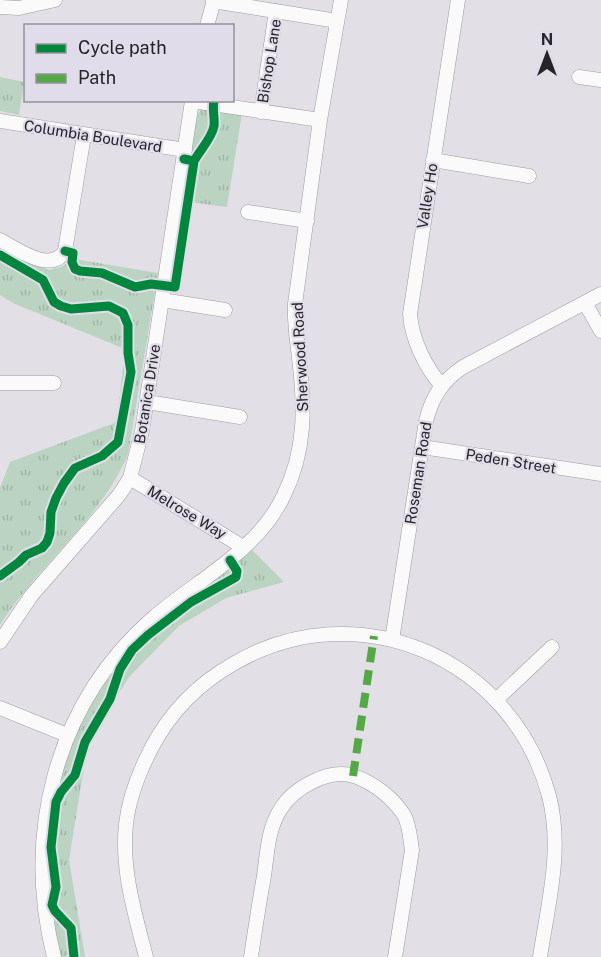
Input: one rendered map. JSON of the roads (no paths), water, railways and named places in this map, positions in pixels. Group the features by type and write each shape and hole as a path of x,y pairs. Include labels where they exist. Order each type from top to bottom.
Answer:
{"street":[{"path":"0,7 19,8 55,0"},
{"path":"208,24 214,0 337,21"},
{"name":"Sherwood Road","path":"54,957 46,925 42,875 43,836 49,793 67,735 99,680 130,642 153,618 230,560 268,522 284,497 300,451 304,398 294,312 320,120 340,0"},
{"name":"Valley Ho","path":"441,385 431,372 417,345 410,314 458,0"},
{"name":"Bishop Lane","path":"261,112 276,11"},
{"path":"579,77 601,80"},
{"name":"Botanica Drive","path":"0,642 31,597 112,505 130,478 138,452 147,402 192,102"},
{"path":"204,102 320,120"},
{"name":"Columbia Boulevard","path":"0,121 185,150"},
{"path":"0,240 34,257 49,261 55,261 62,255 65,251 84,135"},
{"path":"433,160 530,176"},
{"path":"248,212 307,221"},
{"name":"Roseman Road","path":"392,640 428,411 441,385 463,366 601,294"},
{"path":"162,300 225,310"},
{"path":"585,303 601,331"},
{"path":"0,383 54,383"},
{"path":"147,402 240,417"},
{"name":"Peden Street","path":"422,447 601,474"},
{"name":"Melrose Way","path":"130,478 243,547"},
{"path":"146,957 126,869 126,822 143,765 159,735 176,710 215,674 244,657 276,643 313,634 348,633 392,640 418,647 439,657 475,681 496,699 531,748 549,796 555,832 555,855 540,957"},
{"path":"496,699 552,647"},
{"path":"0,708 67,735"},
{"path":"251,957 270,831 281,808 294,792 314,781 332,776 353,776 378,788 405,816 412,850 395,957"}]}
